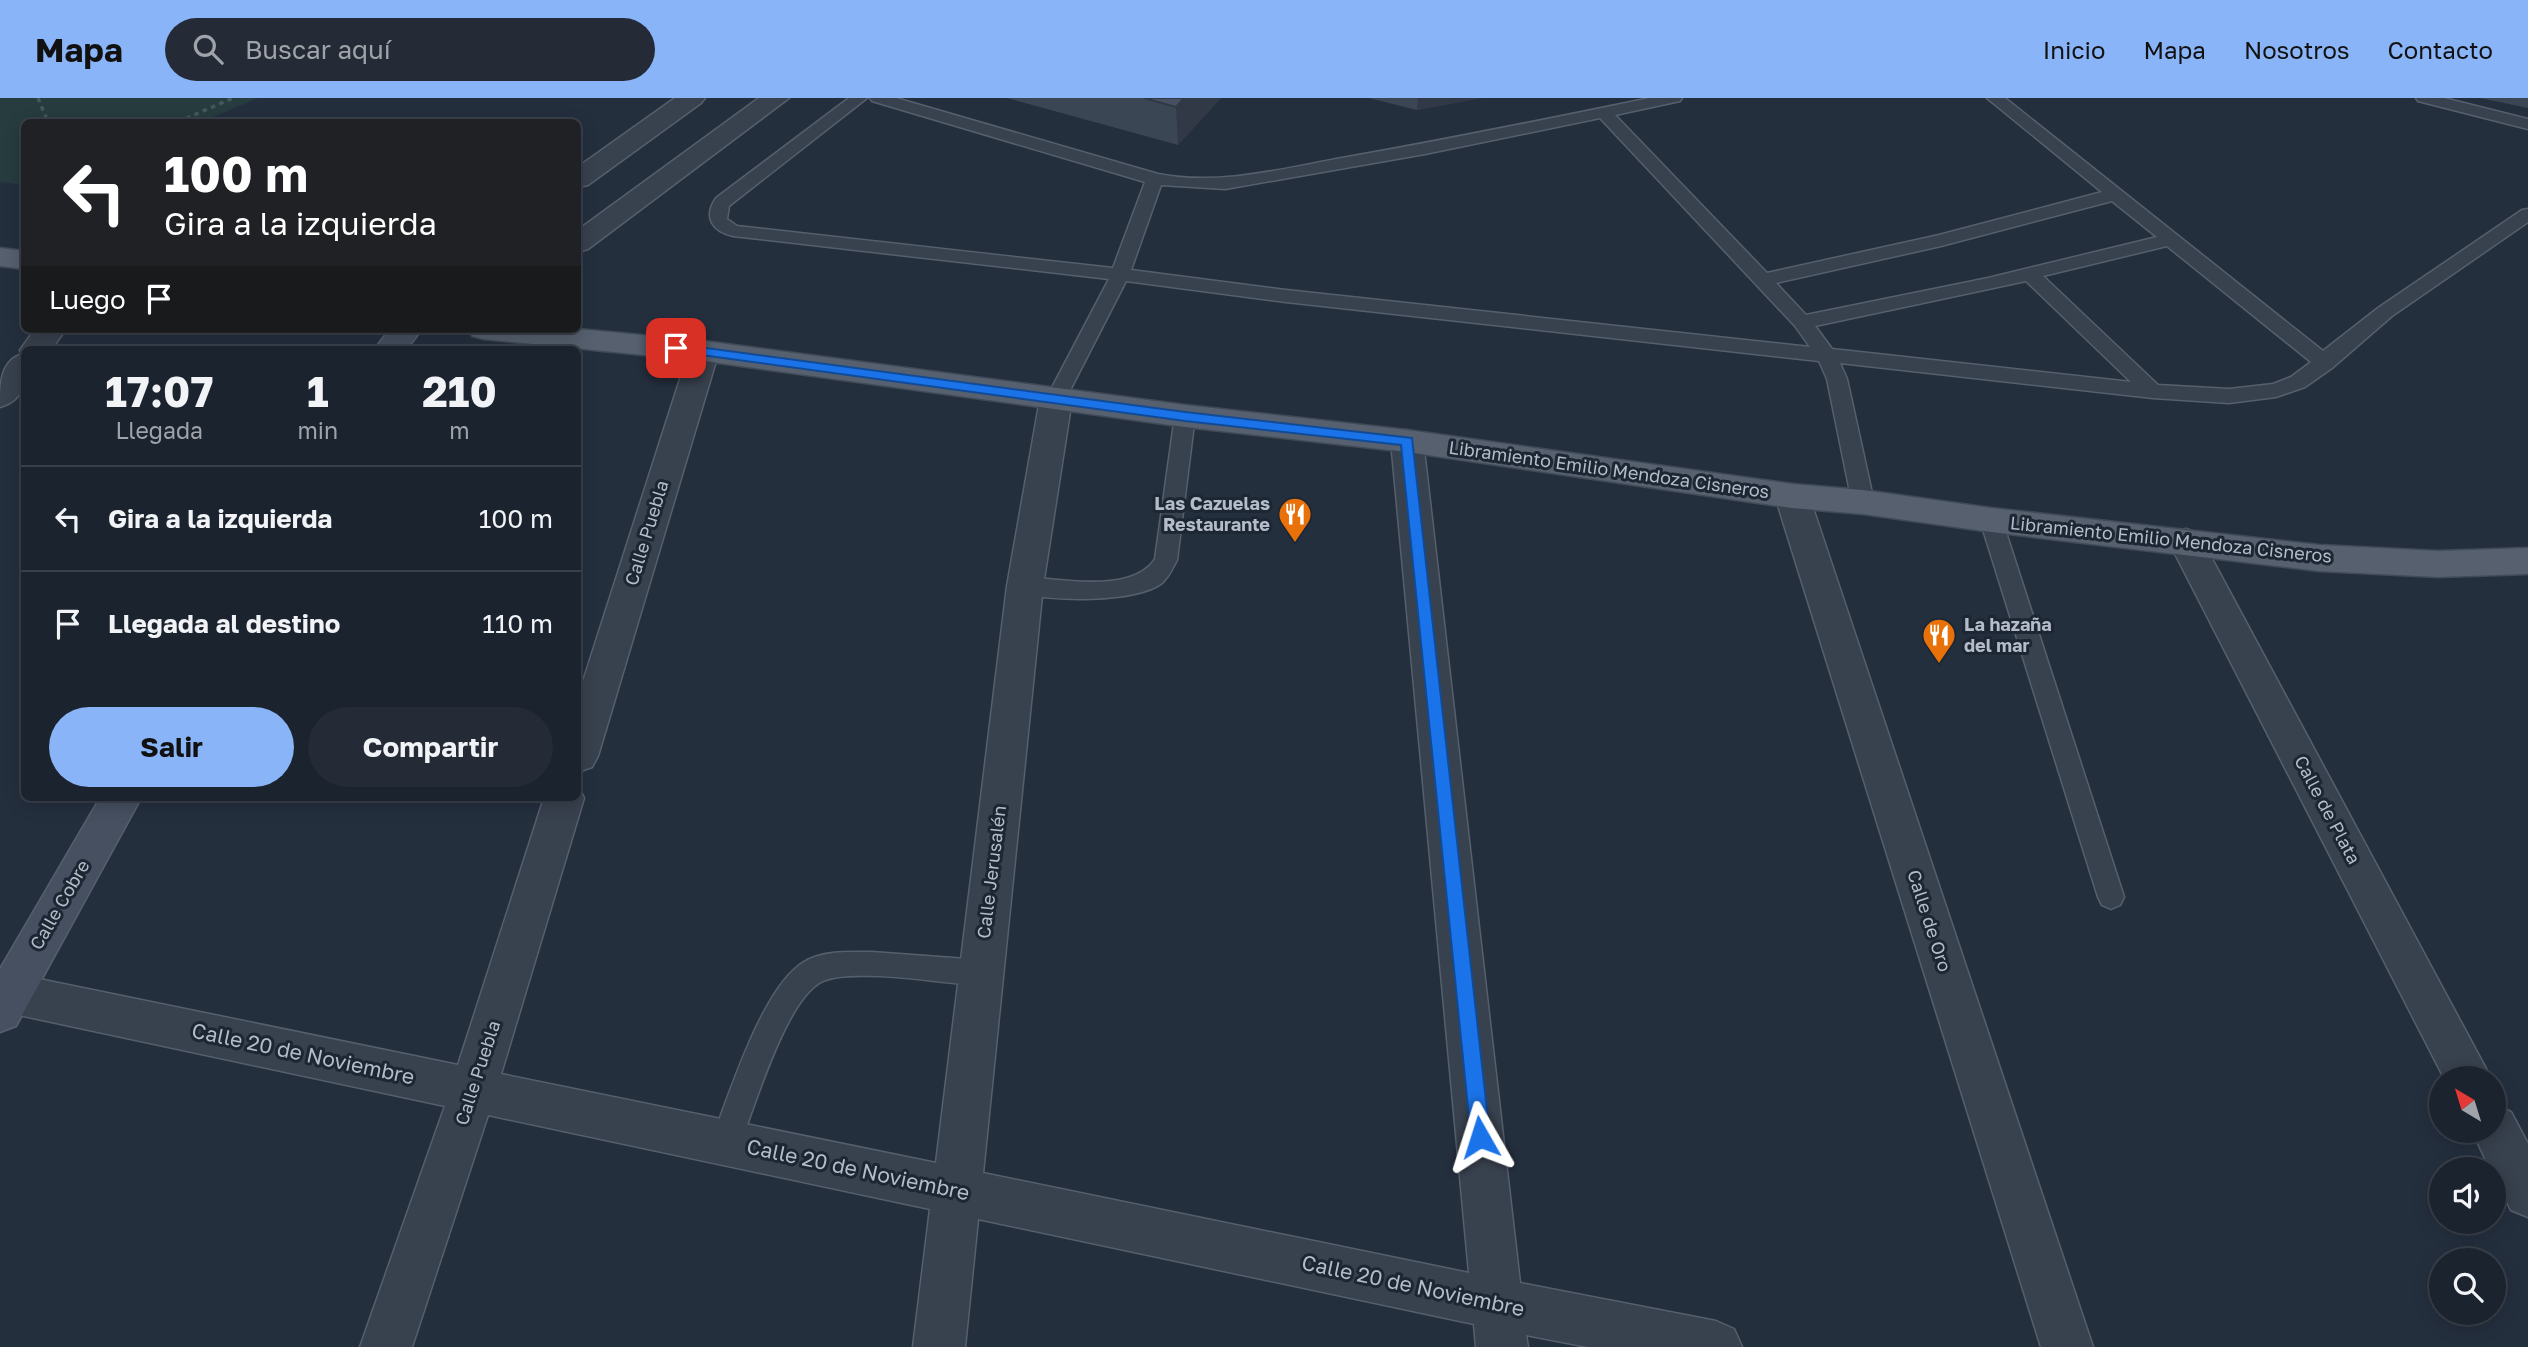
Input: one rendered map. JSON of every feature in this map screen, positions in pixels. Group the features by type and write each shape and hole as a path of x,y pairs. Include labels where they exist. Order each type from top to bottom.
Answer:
{"main road":[{"path":"0,257 21,260"},
{"name":"Libramiento Emilio Mendoza Cisneros","path":"522,333 704,351 1185,416 1407,441 1792,496 1863,502 1991,520 2319,558 2438,564 2528,561"},
{"name":"Calle Cobre","path":"3,998 119,801"}],"street":[{"path":"581,177 692,98"},
{"path":"581,241 776,98"},
{"name":"Calle Puebla","path":"581,746 704,351"},
{"path":"0,396 21,368"},
{"name":"Calle Jerusalén","path":"939,1347 1025,586 1056,399"},
{"path":"1407,441 1500,1326"},
{"name":"Calle de Oro","path":"1792,496 2067,1347"},
{"name":"Calle de Plata","path":"2186,542 2462,1066"},
{"name":"Calle Puebla","path":"386,1347 473,1090 563,801"},
{"name":"Calle 20 de Noviembre","path":"3,998 473,1090 955,1191 1500,1326 1716,1347"},
{"path":"2502,1143 2528,1193"}],"lane":[{"path":"859,98 722,202 716,209 716,216 722,226 733,231 1286,296 2152,391 2229,396 2250,394 2298,382 2325,363 2385,312 2528,214"},
{"path":"878,98 1155,178 1176,183 1225,184 1425,149 1674,98"},
{"path":"1995,98 2325,363"},
{"path":"2424,98 2528,124"},
{"path":"1603,112 1802,322 1827,356 1845,410 1863,502"},
{"path":"1056,399 1120,275 1155,178"},
{"path":"1763,280 1941,240 2116,194"},
{"path":"1802,322 2030,274 2172,239"},
{"path":"2030,274 2152,391"},
{"path":"1025,586 1116,589 1137,585 1154,577 1166,560 1185,416"},
{"path":"1991,520 2111,897"},
{"path":"726,1142 780,1009 797,983 814,971 841,964 980,973"}],"path":[{"path":"38,98 47,119"},
{"path":"185,119 233,98"}],"green space":[{"path":"0,98 258,98 208,119 21,119 21,185 0,182"}],"building":[{"path":"1144,98 1184,98 1176,107"}],"place":[{"name":"Las Cazuelas Restaurante","path":"1295,544"},
{"name":"La hazaña del mar","path":"1939,665"}],"route":[{"path":"676,348 1185,416 1407,441 1480,1137"}]}
